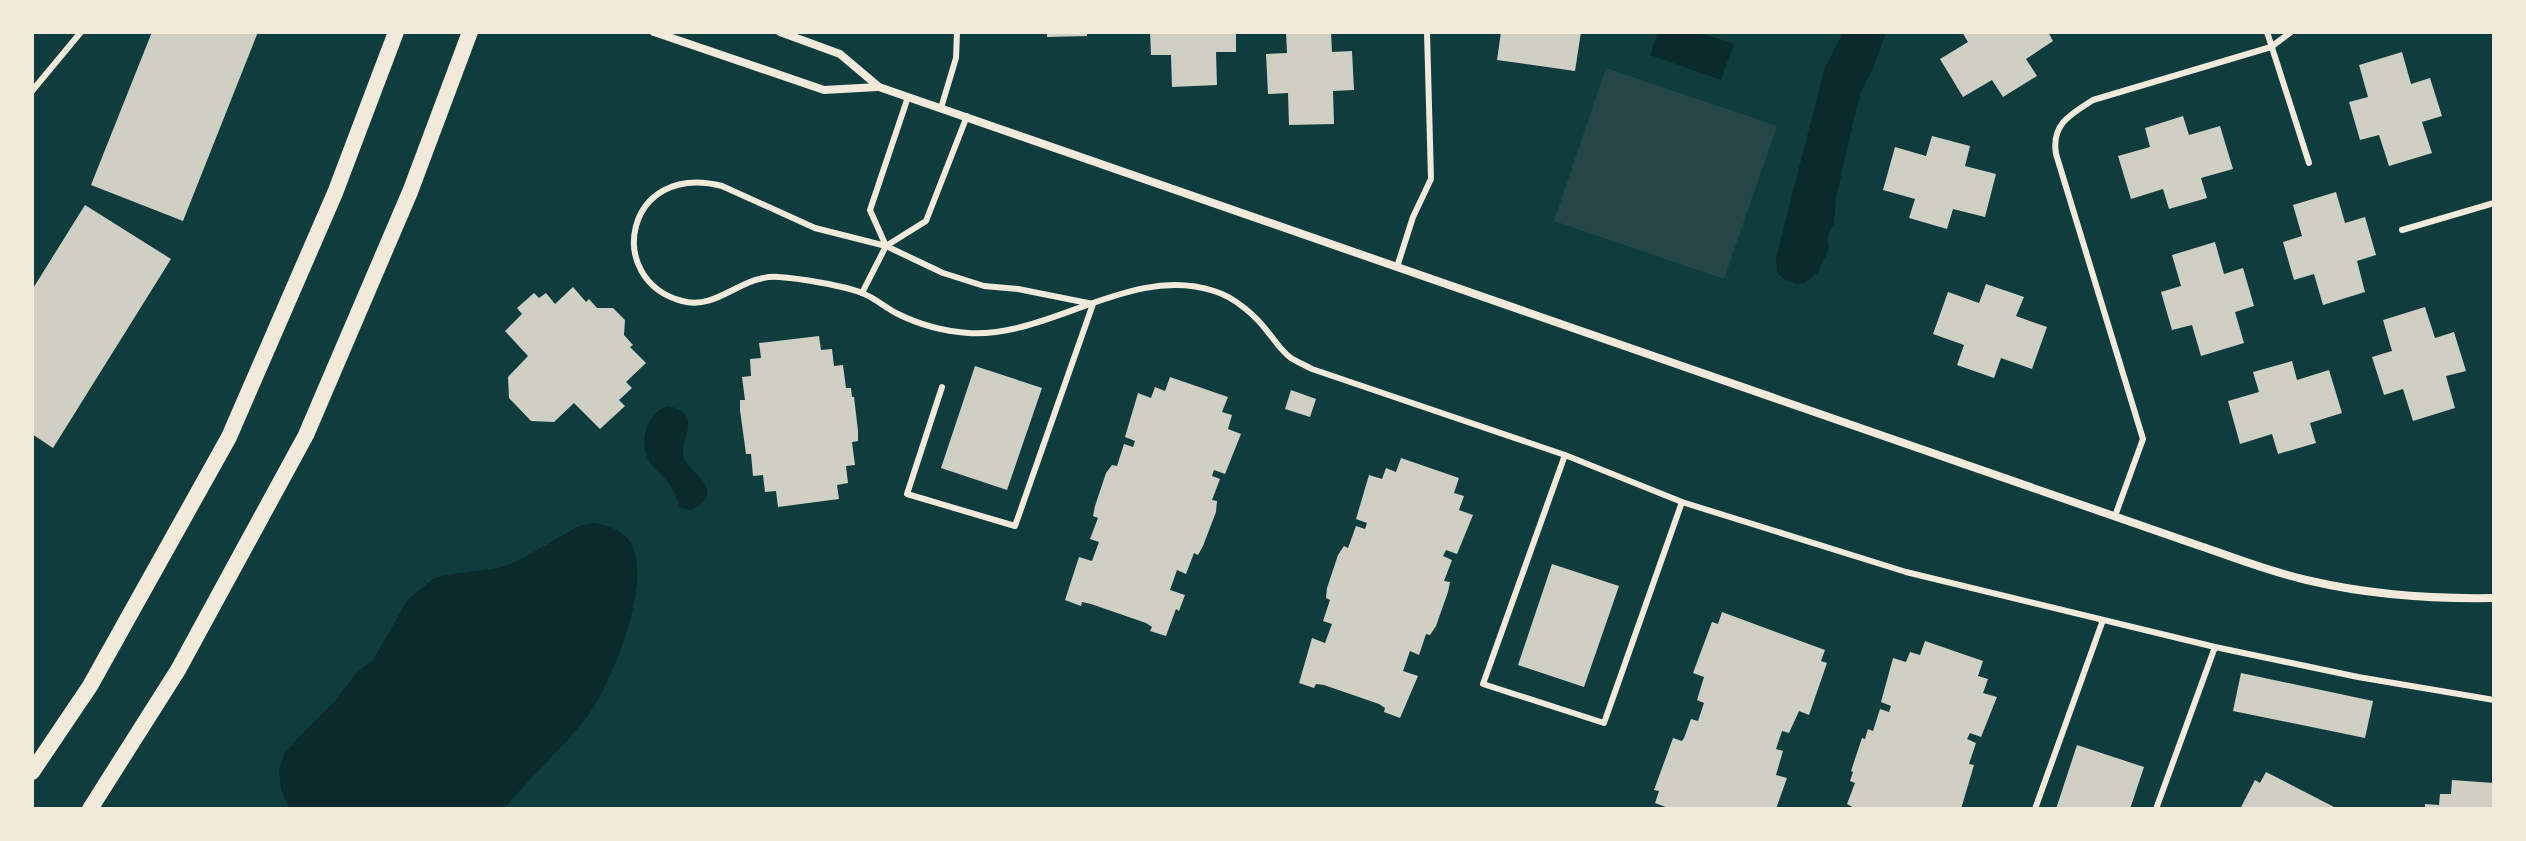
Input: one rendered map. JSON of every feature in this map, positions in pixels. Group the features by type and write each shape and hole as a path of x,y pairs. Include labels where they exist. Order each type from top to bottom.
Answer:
{"main road":[{"path":"32,772 90,686 229,437 335,193 396,32"},
{"path":"90,809 178,670 306,435 410,192 470,32"}],"street":[{"path":"654,32 824,90 879,87"},
{"path":"780,32 840,54 879,87 2309,581 2346,589 2411,596 2494,598"}],"lane":[{"path":"32,91 81,32"},
{"path":"941,108 956,58 957,32"},
{"path":"1397,267 1413,217 1431,179 1427,32"},
{"path":"2267,32 2309,163"},
{"path":"2115,516 2143,439 2054,141 2059,127 2093,100 2271,47 2291,32"},
{"path":"886,246 870,210 908,97"},
{"path":"862,293 886,246 926,221 967,116"},
{"path":"1093,304 1018,289 984,286 943,273 886,246 815,228 707,182 677,183 665,188 647,204 636,223 633,238 635,253 647,279 659,291 683,302 701,302 726,295 747,281 782,277 862,293 900,315 937,329 971,333 1020,326 1093,304 1136,289 1179,286 1216,291 1245,309 1292,359 1312,369 1565,455 1682,502 1906,572 2215,647 2358,677 2494,700"},
{"path":"2402,230 2494,203"},
{"path":"942,387 907,494 1015,526 1093,304"},
{"path":"1565,455 1483,684 1604,723 1682,502"},
{"path":"2035,809 2103,620"},
{"path":"2156,809 2215,647"}],"shaded area":[{"path":"1658,32 1697,32 1734,44 1721,80 1650,55"},
{"path":"1843,32 1886,32 1861,92 1836,198 1834,223 1827,239 1829,248 1818,272 1805,283 1796,284 1777,273 1776,258 1824,70"},
{"path":"1606,68 1777,126 1724,279 1554,221"},
{"path":"668,406 686,415 688,428 684,458 706,487 705,499 691,509 680,507 670,485 645,452 645,435 650,420"},
{"path":"593,523 619,531 635,553 635,599 620,653 589,714 504,809 289,809 281,789 279,769 285,752 335,701 357,672 373,660 408,599 433,579 499,568 518,561 579,526"}],"building":[{"path":"152,32 258,32 183,221 91,185"},
{"path":"1047,32 1087,32 1087,36 1047,37"},
{"path":"1150,32 1236,32 1236,52 1216,52 1217,85 1172,87 1171,55 1151,55"},
{"path":"1286,32 1331,32 1332,52 1352,51 1354,90 1333,91 1334,124 1289,125 1288,93 1268,94 1266,54 1287,53"},
{"path":"1501,32 1581,32 1575,71 1497,60"},
{"path":"1962,32 2048,32 2053,41 2026,59 2037,76 2003,97 1992,80 1963,97 1940,59 1968,42"},
{"path":"2402,52 2411,84 2430,78 2442,116 2422,122 2432,153 2389,166 2379,135 2360,140 2349,102 2368,97 2359,65"},
{"path":"2183,116 2189,135 2220,126 2233,169 2201,178 2207,198 2169,209 2163,189 2131,199 2118,156 2150,147 2145,128"},
{"path":"1932,136 1970,146 1965,166 1996,174 1985,217 1953,209 1947,229 1909,218 1915,199 1883,190 1895,147 1926,156"},
{"path":"2336,192 2345,223 2365,217 2376,255 2357,261 2365,292 2323,305 2314,274 2294,280 2283,242 2302,236 2293,205"},
{"path":"85,205 171,259 53,448 32,434 32,290"},
{"path":"2215,242 2224,274 2243,268 2254,306 2235,312 2244,343 2201,356 2192,325 2172,330 2161,292 2181,286 2172,255"},
{"path":"1986,284 2024,297 2016,316 2047,327 2032,369 2001,358 1994,378 1957,365 1964,345 1933,334 1948,292 1979,303"},
{"path":"573,287 586,302 589,299 597,308 613,308 625,320 624,335 633,345 630,347 646,363 626,382 632,388 619,400 625,406 600,429 574,403 554,422 531,421 509,398 508,377 528,356 505,331 522,314 517,308 534,293 539,298 546,293 555,304"},
{"path":"2425,307 2435,338 2454,332 2466,371 2446,376 2455,408 2413,421 2403,389 2384,395 2372,357 2392,351 2383,320"},
{"path":"819,336 821,350 832,349 834,366 843,365 846,388 851,388 854,397 858,431 858,441 852,442 855,465 846,466 848,483 837,485 839,499 778,507 776,491 765,492 763,475 753,476 751,454 746,454 740,410 740,400 745,400 742,377 751,376 750,359 761,358 759,343"},
{"path":"2292,361 2297,380 2329,370 2342,413 2310,423 2316,443 2278,454 2272,434 2240,444 2228,401 2259,392 2253,372"},
{"path":"975,366 1042,388 1007,490 941,468"},
{"path":"1170,377 1228,397 1222,412 1232,415 1228,429 1241,434 1225,474 1214,470 1212,476 1220,479 1212,500 1217,501 1216,512 1203,546 1198,555 1194,553 1186,574 1177,570 1170,590 1185,595 1166,636 1150,631 1152,627 1146,623 1091,604 1082,602 1081,606 1065,600 1079,557 1092,561 1099,542 1090,539 1098,518 1093,516 1095,506 1106,473 1112,465 1117,466 1124,444 1133,447 1135,441 1125,437 1138,393 1151,398 1155,387 1165,391"},
{"path":"1291,390 1316,399 1310,417 1285,409"},
{"path":"1401,458 1459,478 1454,493 1464,496 1459,510 1473,515 1457,554 1446,550 1443,556 1452,560 1444,581 1450,582 1448,592 1436,626 1430,635 1426,634 1419,655 1410,651 1403,671 1418,676 1400,718 1384,712 1385,708 1379,704 1324,685 1316,684 1314,688 1299,683 1312,638 1325,643 1332,624 1323,621 1330,600 1326,598 1327,588 1338,555 1344,546 1348,548 1356,526 1365,529 1367,523 1356,519 1369,475 1382,479 1386,468 1396,472"},
{"path":"1552,564 1619,586 1584,687 1518,665"},
{"path":"1722,612 1825,650 1821,661 1827,663 1809,715 1799,711 1789,733 1782,731 1776,749 1783,751 1776,775 1787,778 1776,809 1671,809 1655,803 1659,791 1654,790 1673,738 1682,741 1691,719 1698,721 1704,703 1697,700 1704,677 1693,673 1712,622 1718,624"},
{"path":"1925,641 1983,661 1978,676 1988,679 1983,693 1997,697 1981,737 1970,733 1967,739 1976,743 1969,764 1974,765 1961,809 1856,809 1847,804 1855,783 1850,781 1851,771 1862,738 1865,739 1868,729 1873,731 1880,709 1889,712 1891,706 1881,702 1893,658 1906,662 1910,652 1920,655"},
{"path":"2241,673 2373,701 2365,738 2233,711"},
{"path":"2077,745 2144,767 2130,809 2056,809"},
{"path":"2266,772 2338,809 2240,809 2255,780 2260,783"},
{"path":"2452,780 2494,783 2494,809 2425,809 2425,804 2439,805 2440,794 2451,794"}]}
